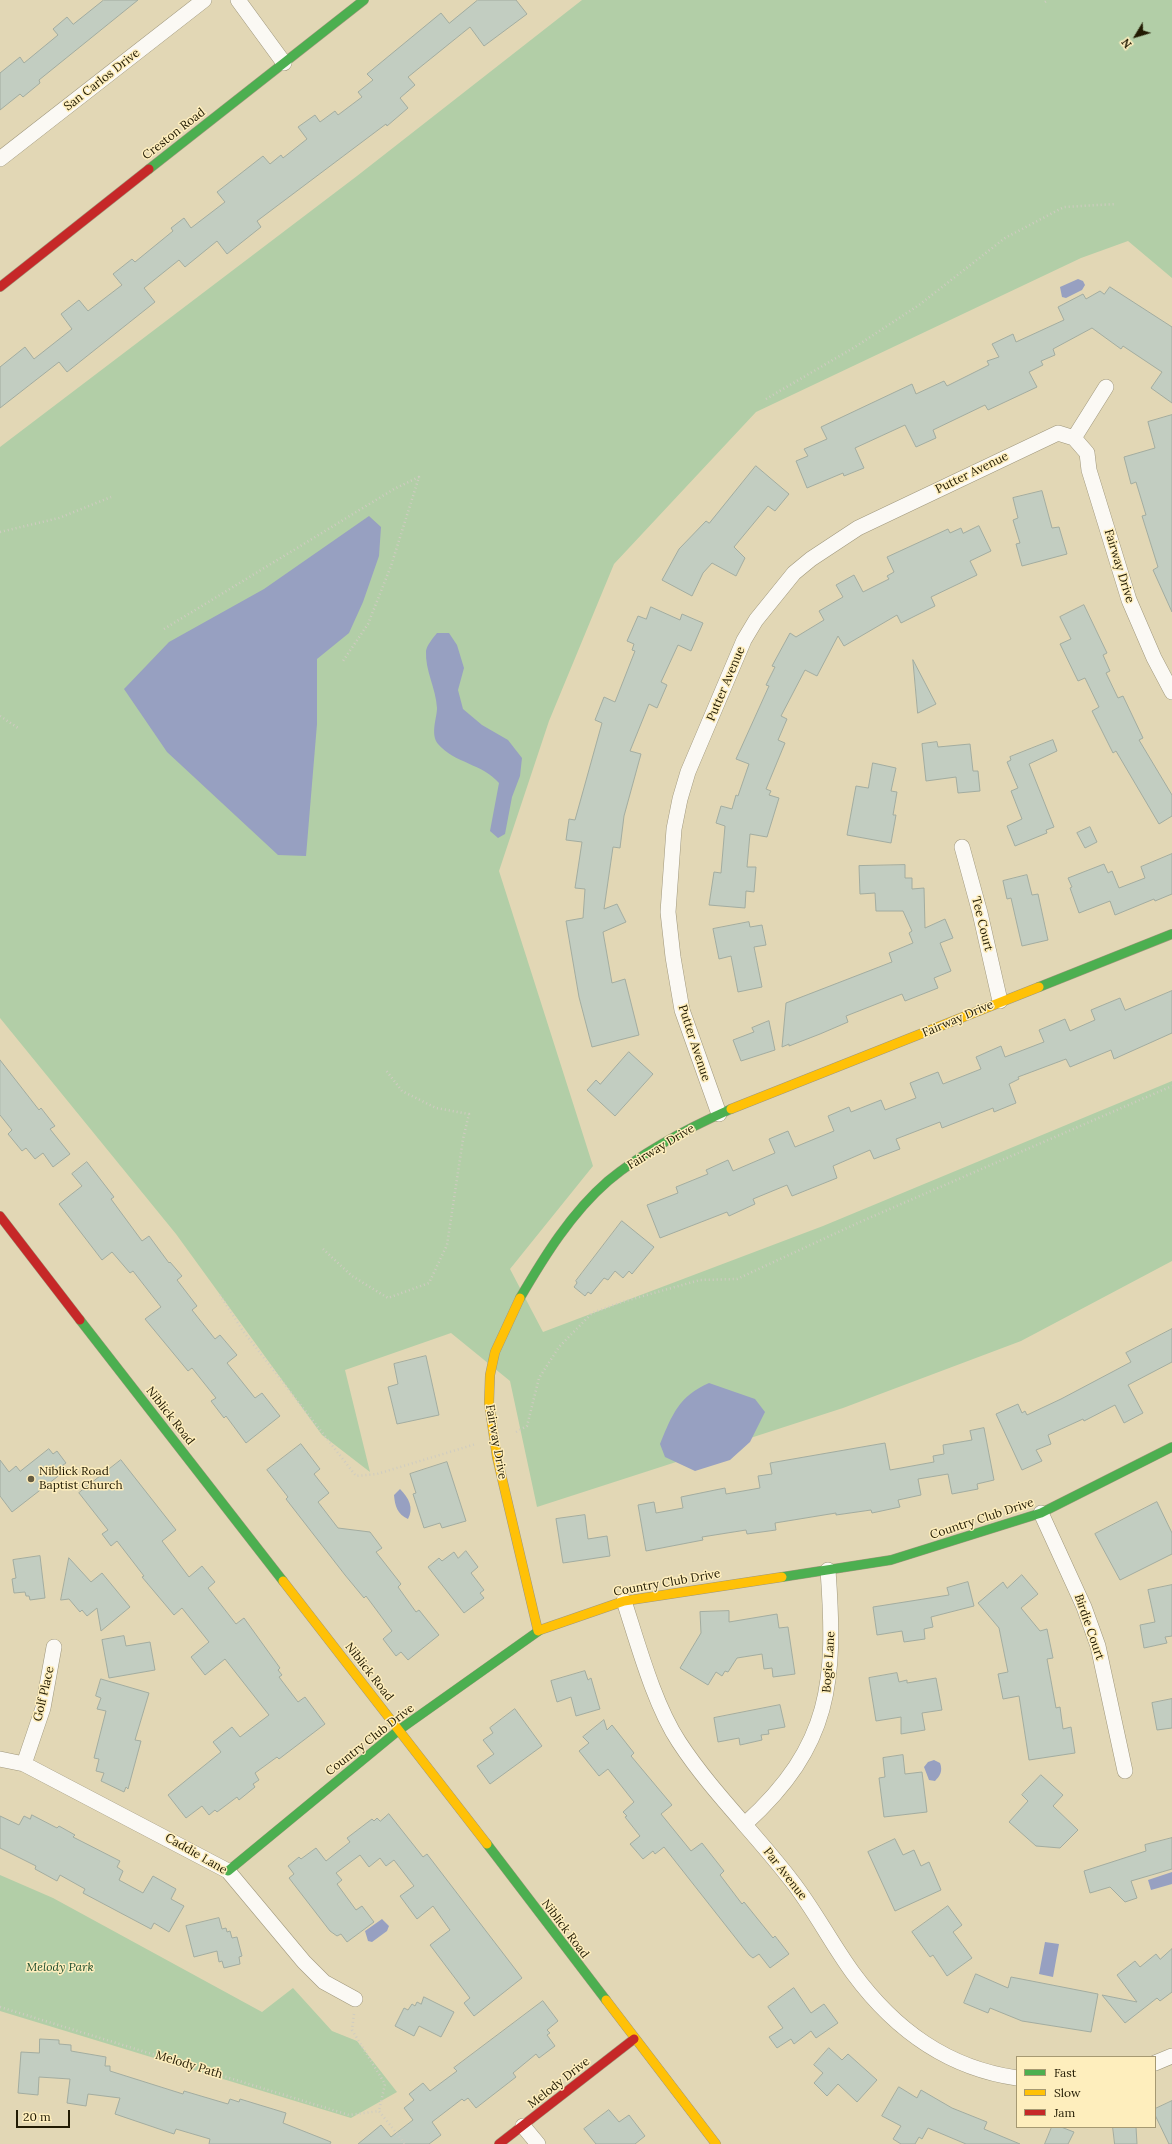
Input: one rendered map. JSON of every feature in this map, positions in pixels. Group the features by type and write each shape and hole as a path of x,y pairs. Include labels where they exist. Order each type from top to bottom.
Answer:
{"street":[{"name":"San Carlos Drive","path":"0,159 204,0"},
{"path":"238,0 284,63"},
{"name":"Creston Road","path":"0,286 364,0"},
{"path":"1074,438 1106,387"},
{"name":"Putter Avenue","path":"719,1114 682,1010 673,958 668,912 674,829 680,799 688,772 744,640 756,620 794,573 811,559 858,528 1058,433 1074,438"},
{"name":"Fairway Drive","path":"1074,438 1087,453 1089,470 1129,600 1154,658 1172,692"},
{"name":"Tee Court","path":"962,847 980,913 1000,1002"},
{"name":"Fairway Drive","path":"538,1631 492,1434 488,1397 491,1371 500,1339 508,1319 525,1288 553,1247 583,1208 607,1182 639,1158 719,1114 1172,934"},
{"name":"Niblick Road","path":"0,1216 399,1730 634,2039 716,2144"},
{"name":"Country Club Drive","path":"228,1871 399,1730 538,1631 563,1621 624,1601 891,1560 1041,1513 1172,1447"},
{"name":"Birdie Court","path":"1041,1513 1084,1607 1098,1646 1125,1771"},
{"name":"Bogie Lane","path":"745,1824 771,1800 790,1777 809,1747 826,1699 831,1661 831,1612 828,1570"},
{"name":"Par Avenue","path":"624,1601 655,1693 678,1741 706,1779 791,1880 823,1924 853,1973 879,2006 911,2035 950,2059 997,2075 1016,2078"},
{"name":"Golf Place","path":"24,1764 43,1708 54,1647"},
{"name":"Caddie Lane","path":"0,1759 24,1764 228,1871 304,1962 324,1982 355,1999"},
{"name":"Melody Drive","path":"499,2144 634,2039"},
{"path":"1156,2063 1172,2056"},
{"path":"523,2126 538,2144"}],"path":[{"path":"766,399 854,347 919,305 1005,238 1064,207 1116,204"},
{"path":"164,629 394,489 419,477 391,566 368,624 343,661"},
{"path":"0,532 58,518 111,497"},
{"path":"0,716 18,728"},
{"path":"323,1249 352,1276 388,1298 429,1283 447,1246 463,1139 469,1114 436,1108 402,1091 385,1069"},
{"path":"516,1432 526,1426 539,1378 555,1353 592,1313 622,1302 700,1280 737,1279 867,1218 1172,1086"},
{"path":"220,1295 243,1330 356,1476 377,1474 476,1444"},
{"path":"355,1999 352,2030 385,2084 379,2111 405,2144"},
{"name":"Melody Path","path":"0,2006 349,2115 379,2111"}],"green space":[{"path":"582,0 1172,0 1172,278 1128,241 1081,258 756,412 614,564 549,721 499,871 593,1166 510,1269 543,1332 823,1226 1172,1081 1172,1261 1021,1341 843,1408 537,1507 510,1381 451,1333 345,1370 370,1472 322,1435 176,1234 0,1018 0,447 357,176"},
{"name":"Melody Park","path":"0,1875 53,1898 262,2012 293,1988 332,2031 357,2041 397,2092 351,2118 0,2011"}],"water":[{"path":"1078,279 1083,281 1085,285 1082,290 1066,298 1062,297 1060,287"},
{"path":"369,516 381,527 379,556 363,602 349,633 317,659 317,724 306,856 278,855 167,752 124,689 169,642 264,589"},
{"path":"437,633 449,633 457,645 464,668 458,690 463,709 482,725 508,740 522,758 520,776 512,797 505,834 498,838 490,831 499,783 485,772 445,750 438,744 434,736 437,708 435,693 427,666 426,651"},
{"path":"709,1383 755,1399 765,1412 750,1442 730,1460 695,1471 665,1457 660,1444 668,1424 683,1400 699,1388"},
{"path":"400,1489 410,1503 411,1511 408,1519 401,1515 396,1506 394,1495"},
{"path":"934,1760 940,1763 941,1768 940,1775 935,1781 929,1780 924,1767 928,1762"},
{"path":"1172,1872 1172,1884 1151,1890 1148,1880"},
{"path":"382,1919 389,1926 387,1931 372,1942 368,1941 365,1931"},
{"path":"1045,1942 1059,1944 1053,1977 1039,1974"}],"building":[{"path":"104,0 138,0 39,80 40,83 23,97 20,94 0,110 0,73 20,57 24,63 58,35 53,29 67,17 73,24"},
{"path":"478,0 516,0 527,14 484,46 470,27 408,77 415,85 400,98 408,108 387,126 386,124 257,221 261,227 227,254 217,241 185,267 179,260 144,288 155,302 67,372 59,362 0,408 0,367 25,347 34,359 72,329 61,314 79,300 88,311 122,285 113,274 132,259 135,262 173,231 171,228 184,218 191,228 225,202 217,192 263,156 270,164 281,155 283,158 307,139 298,127 315,115 320,122 335,111 338,115 362,97 358,92 373,80 367,74 441,13 449,23"},
{"path":"1110,287 1172,327 1172,403 1151,388 1162,372 1123,346 1121,349 1092,328 1053,349 1055,355 1041,361 1043,365 1029,372 1037,387 988,410 985,405 933,430 936,438 916,447 905,425 855,448 864,468 844,476 843,473 807,488 796,461 808,456 804,449 827,439 821,427 912,384 916,394 944,381 947,386 989,365 987,361 999,357 992,344 1013,334 1016,342 1064,320 1058,307 1083,294 1086,299 1100,291 1104,294"},
{"path":"1172,415 1172,612 1153,570 1158,567 1142,516 1146,515 1136,482 1131,484 1124,457 1155,448 1148,422"},
{"path":"756,466 789,494 775,511 768,506 734,547 745,558 736,576 712,563 703,573 692,596 662,580 679,549 706,521 709,523"},
{"path":"1042,491 1052,528 1059,527 1067,554 1022,566 1016,544 1020,543 1013,520 1018,518 1013,498"},
{"path":"979,526 991,551 970,561 977,575 931,597 935,606 901,623 897,615 844,646 838,636 817,676 805,670 781,716 787,719 778,740 785,743 766,789 771,791 769,795 779,798 767,837 750,834 747,867 756,867 754,892 746,891 745,908 709,905 714,872 721,873 725,826 716,823 721,806 732,809 736,795 738,796 749,764 736,759 769,686 766,685 775,667 772,666 790,633 796,637 824,620 819,611 843,597 836,585 854,575 863,592 889,579 887,576 894,572 887,557 948,529 950,533 961,528 963,533"},
{"path":"1084,605 1107,653 1103,655 1110,671 1106,673 1118,698 1123,696 1143,738 1139,740 1172,795 1172,816 1159,824 1116,751 1113,753 1092,711 1099,707 1085,678 1078,681 1060,644 1071,639 1060,617"},
{"path":"651,607 680,620 682,614 703,623 691,651 678,645 661,682 667,685 657,708 649,704 630,751 641,754 624,816 620,848 613,847 604,909 617,904 626,922 603,932 612,983 625,979 639,1035 592,1047 579,997 566,921 583,918 585,889 575,888 582,842 566,840 569,819 575,820 602,723 595,720 604,697 615,702 635,651 632,650 634,644 627,641 638,616 646,619"},
{"path":"913,660 936,704 918,713"},
{"path":"1053,740 1057,751 1029,764 1054,827 1046,830 1047,833 1015,846 1007,826 1022,819 1011,791 1018,788 1007,762 1011,760 1010,757"},
{"path":"937,742 938,747 970,744 973,771 978,771 980,791 958,793 956,777 926,781 922,744"},
{"path":"873,763 896,768 891,791 897,792 893,815 896,815 891,843 847,835 856,786 868,788"},
{"path":"1090,827 1097,842 1085,848 1077,833"},
{"path":"1172,854 1172,894 1155,901 1154,899 1115,915 1110,901 1079,913 1068,878 1104,864 1108,873 1112,871 1119,888 1145,878 1141,867"},
{"path":"905,865 905,878 912,878 912,889 924,888 925,928 945,919 953,938 940,943 951,971 934,978 938,988 905,1001 902,994 846,1016 848,1022 789,1046 789,1044 782,1047 786,1003 892,962 889,953 913,943 909,933 912,931 903,911 876,911 875,893 860,894 859,866"},
{"path":"1027,875 1032,895 1038,894 1048,940 1022,946 1011,898 1007,899 1003,881"},
{"path":"749,922 750,927 762,925 766,945 754,947 762,987 738,992 731,956 719,959 713,929"},
{"path":"1172,991 1172,1033 1114,1059 1111,1050 1070,1067 1066,1059 1018,1077 1019,1079 1009,1084 1016,1103 994,1112 993,1108 942,1128 940,1122 896,1139 900,1149 874,1159 870,1150 833,1166 837,1178 792,1196 787,1185 753,1199 755,1204 729,1216 727,1212 660,1238 647,1205 678,1193 676,1187 708,1174 706,1170 728,1160 733,1171 775,1153 769,1139 788,1131 795,1147 834,1131 828,1116 849,1107 851,1112 881,1100 885,1110 916,1098 910,1083 938,1072 943,1084 981,1069 976,1057 1001,1046 1005,1057 1044,1042 1039,1030 1065,1019 1070,1031 1095,1020 1091,1010 1120,998 1125,1010"},
{"path":"769,1021 775,1050 741,1061 733,1040 754,1032 752,1028"},
{"path":"629,1052 653,1074 615,1116 587,1090 596,1080 600,1084"},
{"path":"0,1060 39,1110 41,1108 55,1126 50,1129 70,1154 53,1167 43,1153 35,1159 26,1148 22,1151 8,1134 12,1130 0,1115"},
{"path":"87,1162 114,1197 111,1199 142,1241 149,1236 169,1263 170,1262 182,1276 177,1280 197,1306 192,1310 215,1339 220,1335 237,1355 227,1363 255,1398 262,1393 280,1416 246,1443 226,1416 224,1418 211,1401 216,1398 192,1368 188,1371 145,1319 161,1307 133,1271 130,1273 112,1252 102,1260 59,1204 82,1186 72,1174"},
{"path":"622,1221 654,1247 632,1274 629,1271 623,1278 615,1271 608,1280 604,1278 591,1294 588,1292 585,1296 574,1287 577,1283 576,1281"},
{"path":"1172,1329 1172,1362 1128,1385 1143,1413 1124,1423 1115,1405 1084,1421 1083,1419 1048,1435 1051,1444 1036,1450 1042,1461 1022,1470 996,1414 1018,1404 1022,1413 1025,1411 1027,1415 1061,1399 1131,1362 1126,1353"},
{"path":"426,1356 439,1415 397,1424 388,1387 398,1384 394,1364"},
{"path":"984,1428 994,1480 977,1484 978,1489 952,1494 948,1474 918,1479 921,1495 898,1500 900,1507 872,1513 871,1510 836,1515 836,1513 775,1523 776,1530 747,1534 746,1530 702,1537 703,1540 646,1551 638,1505 654,1502 656,1513 683,1508 681,1497 725,1488 726,1494 760,1488 758,1476 772,1474 770,1463 885,1443 890,1470 934,1462 933,1456 944,1454 943,1445 972,1440 970,1431"},
{"path":"301,1444 320,1469 314,1474 329,1493 318,1502 338,1528 370,1532 382,1548 376,1552 401,1584 398,1587 416,1612 419,1610 439,1635 408,1660 401,1652 396,1656 383,1639 392,1631 366,1596 364,1598 345,1575 286,1499 288,1497 267,1470"},
{"name":"Niblick Road Baptist Church","path":"49,1449 53,1454 57,1451 66,1463 63,1465 66,1470 12,1512 0,1496 0,1460 9,1472 16,1466 20,1471"},
{"path":"121,1460 176,1530 162,1541 189,1577 202,1566 215,1582 208,1588 236,1624 244,1618 280,1668 278,1670 282,1675 279,1677 298,1702 305,1697 325,1724 279,1759 277,1757 255,1773 259,1780 253,1784 255,1787 239,1800 237,1797 217,1812 215,1810 209,1815 202,1806 186,1818 168,1795 221,1752 213,1742 232,1727 240,1737 269,1715 225,1659 205,1675 191,1657 209,1642 182,1608 174,1615 142,1577 144,1576 117,1541 111,1546 102,1534 108,1530 79,1493"},
{"path":"447,1462 466,1521 442,1528 440,1523 424,1528 413,1494 416,1493 410,1474"},
{"path":"1157,1502 1172,1533 1172,1554 1120,1580 1095,1534"},
{"path":"585,1515 588,1539 607,1536 610,1556 563,1563 556,1519"},
{"path":"466,1551 478,1567 471,1573 484,1590 480,1593 484,1598 464,1613 428,1567 439,1558 442,1561 454,1552 458,1558"},
{"path":"40,1556 45,1598 30,1600 29,1596 26,1596 25,1592 14,1593 12,1579 16,1578 13,1560"},
{"path":"69,1558 91,1582 102,1573 130,1607 101,1631 97,1608 87,1616 82,1610 80,1612 69,1599 61,1600"},
{"path":"1022,1575 1038,1594 1021,1608 1040,1631 1047,1629 1053,1658 1047,1659 1056,1708 1060,1707 1063,1729 1071,1727 1075,1753 1029,1760 1019,1696 1003,1699 998,1674 1008,1672 999,1628 978,1603 1003,1582 1007,1588"},
{"path":"968,1582 974,1606 931,1617 933,1627 924,1629 925,1639 904,1642 902,1631 877,1635 873,1607 949,1595 947,1588"},
{"path":"1172,1585 1172,1636 1165,1637 1167,1643 1144,1648 1140,1625 1155,1622 1148,1590"},
{"path":"729,1611 729,1622 777,1614 779,1628 788,1627 795,1674 773,1677 772,1668 764,1669 762,1654 737,1658 728,1672 725,1671 722,1676 716,1672 708,1685 680,1668 701,1633 700,1612"},
{"path":"124,1636 126,1646 150,1642 155,1670 109,1678 102,1640"},
{"path":"585,1671 588,1680 591,1678 600,1709 576,1716 571,1697 557,1702 551,1681"},
{"path":"897,1673 899,1682 907,1680 907,1683 936,1678 942,1710 922,1713 925,1730 901,1734 901,1717 876,1721 869,1678"},
{"path":"101,1679 149,1693 135,1740 141,1741 128,1789 126,1787 124,1792 101,1781 104,1773 96,1771 99,1759 94,1758 106,1711 97,1709 101,1698 96,1696"},
{"path":"1172,1699 1172,1728 1157,1730 1152,1703"},
{"path":"780,1705 785,1727 768,1730 769,1734 761,1735 762,1740 740,1745 739,1738 718,1742 714,1718"},
{"path":"515,1709 542,1746 490,1784 477,1766 494,1754 483,1740 493,1733 490,1728"},
{"path":"604,1720 607,1730 612,1725 634,1753 631,1756 672,1805 661,1814 691,1851 702,1843 724,1871 720,1875 742,1904 744,1902 773,1938 775,1936 789,1954 770,1968 759,1954 753,1958 749,1955 664,1847 655,1854 653,1851 643,1859 630,1844 640,1836 625,1817 627,1816 623,1812 634,1802 608,1769 599,1776 579,1751 589,1743 583,1737"},
{"path":"903,1755 905,1774 922,1772 927,1812 884,1817 879,1778 885,1777 883,1758"},
{"path":"1041,1775 1063,1795 1053,1806 1078,1830 1060,1848 1036,1846 1009,1822 1028,1801 1022,1795"},
{"path":"389,1814 423,1857 427,1854 522,1978 474,2016 464,2003 470,1998 430,1945 450,1930 433,1906 417,1919 400,1896 414,1886 394,1860 386,1866 380,1858 369,1867 360,1855 336,1873 342,1880 337,1884 356,1910 362,1906 374,1922 347,1942 341,1934 337,1936 330,1931 289,1878 294,1874 288,1866 299,1857 301,1859 316,1848 326,1861 350,1842 347,1838 372,1819 374,1821 377,1818 380,1821"},
{"path":"32,1815 57,1828 59,1826 75,1835 73,1837 120,1861 117,1867 123,1871 119,1880 143,1893 153,1876 176,1889 171,1899 184,1906 169,1932 154,1923 151,1929 83,1893 85,1889 60,1875 57,1881 35,1869 36,1866 0,1848 0,1816 19,1825 24,1816 30,1819"},
{"path":"1172,1838 1172,1869 1131,1881 1137,1898 1125,1902 1110,1887 1090,1893 1084,1871 1146,1851 1145,1845"},
{"path":"895,1839 903,1855 914,1850 921,1866 929,1862 941,1890 895,1911 868,1852"},
{"path":"948,1906 962,1925 953,1932 972,1958 947,1976 933,1955 930,1957 912,1932"},
{"path":"219,1918 222,1929 226,1928 227,1932 230,1931 232,1938 237,1937 242,1956 239,1957 240,1964 224,1968 222,1961 219,1962 217,1951 194,1957 186,1926"},
{"path":"1172,1949 1172,1992 1160,2001 1157,1998 1125,2023 1102,1995 1137,2002 1117,1975 1135,1961 1140,1967 1156,1954 1160,1959"},
{"path":"976,1974 1008,1988 1011,1977 1098,1994 1091,2032 1022,2021 990,2008 988,2013 964,2003"},
{"path":"794,1988 811,2013 824,2004 838,2023 816,2038 811,2031 794,2044 791,2039 777,2048 769,2037 783,2028 768,2007"},
{"path":"424,1997 454,2012 441,2037 419,2026 414,2036 395,2026 404,2008 408,2010 412,2004 415,2006 417,2002 421,2004"},
{"path":"543,2001 558,2021 547,2030 550,2033 547,2035 555,2046 539,2058 536,2054 513,2073 516,2077 476,2108 468,2098 464,2101 462,2099 432,2122 441,2135 429,2144 358,2144 381,2125 391,2137 413,2120 404,2108 414,2100 409,2094 423,2083 430,2091 457,2071 454,2068"},
{"path":"40,2039 59,2040 59,2044 71,2045 71,2051 106,2057 105,2066 110,2066 110,2071 183,2094 184,2091 228,2104 230,2099 239,2102 240,2099 286,2113 283,2123 331,2142 330,2144 209,2144 210,2139 176,2129 174,2134 115,2114 120,2098 88,2094 86,2106 67,2103 70,2079 39,2077 38,2095 18,2093 21,2052 39,2053"},
{"path":"829,2048 842,2060 848,2054 877,2080 857,2102 838,2084 827,2096 814,2083 823,2073 814,2065"},
{"path":"899,2087 917,2098 921,2090 952,2108 987,2122 984,2129 1020,2144 966,2144 928,2128 922,2139 919,2137 915,2144 901,2144 893,2139 901,2126 882,2116"},
{"path":"1172,2101 1172,2144 1169,2144 1156,2117 1156,2109"},
{"path":"609,2110 619,2122 629,2115 645,2136 635,2144 596,2144 584,2129"},
{"path":"1052,2128 1064,2128 1074,2132 1068,2144 1045,2144"},
{"path":"1113,2128 1136,2128 1137,2144 1115,2144"}],"traffic: fast":[{"path":"149,169 364,0"},
{"path":"1039,987 1172,934"},
{"path":"520,1298 549,1251 570,1221 608,1181 651,1150 699,1124 731,1109"},
{"path":"80,1320 283,1581"},
{"path":"782,1577 891,1560 1041,1513 1172,1447"},
{"path":"228,1871 399,1730 540,1630"},
{"path":"487,1844 606,2000"}],"traffic: slow":[{"path":"731,1109 1039,987"},
{"path":"520,1298 495,1352 490,1375 489,1403 497,1457 538,1631"},
{"path":"540,1630 624,1601 782,1577"},
{"path":"283,1581 487,1844"},
{"path":"606,2000 716,2144"}],"traffic: jam":[{"path":"0,287 149,169"},
{"path":"0,1216 80,1320"},
{"path":"499,2144 634,2039"}],"place":[{"name":"Niblick Road Baptist Church","path":"31,1479"}]}
